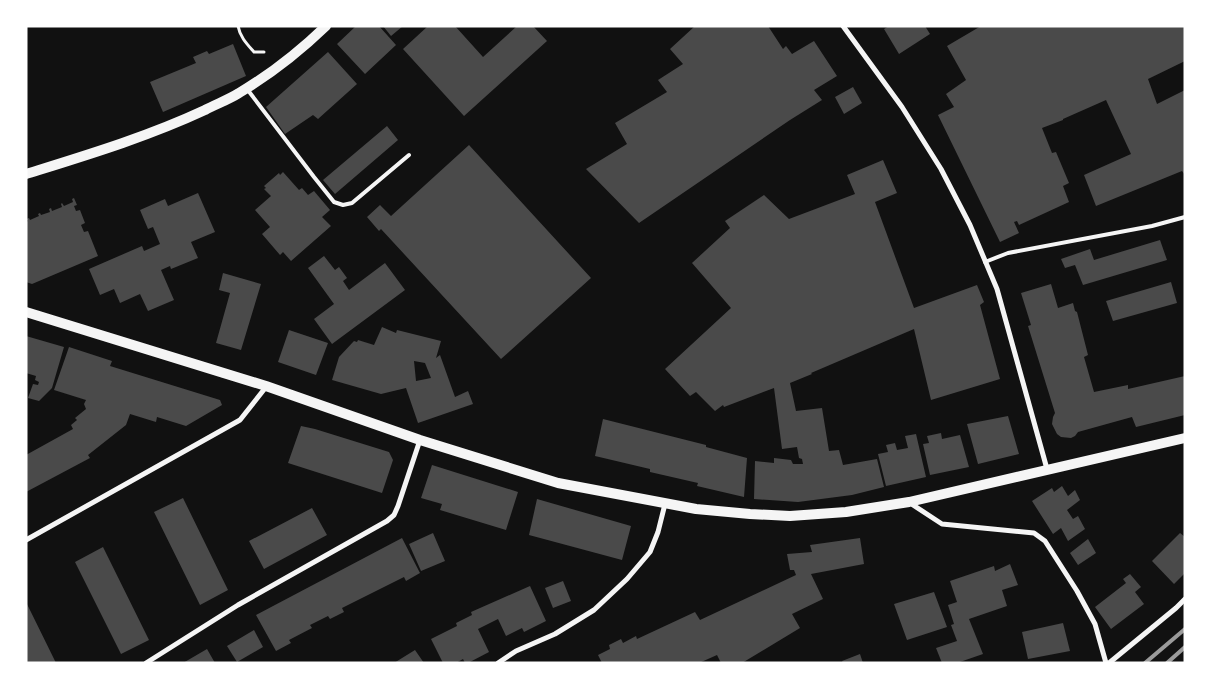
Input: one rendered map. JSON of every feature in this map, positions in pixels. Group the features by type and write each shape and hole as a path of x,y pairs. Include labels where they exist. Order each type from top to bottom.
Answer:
{"main road":[{"path":"26,174 131,141 186,119 237,94 290,59 326,26"},
{"path":"26,312 266,386 420,440 558,483 696,509 790,516 846,512 909,502 1185,438"}],"street":[{"path":"843,26 902,106 941,169 970,225 997,290 1047,469"},
{"path":"26,540 240,420 266,386"},
{"path":"146,663 238,605 387,521 394,515 398,506 420,440"},
{"path":"909,502 942,524 1034,533 1045,541 1077,591 1095,624 1108,663 1185,599"},
{"path":"498,663 516,651 555,634 594,610 627,579 650,552 658,532 665,504"}],"lane":[{"path":"247,88 334,202 343,206 352,203 409,156"},
{"path":"985,262 1008,253 1152,226 1185,217"}],"path":[{"path":"238,26 245,42 254,52 264,52"}],"building":[{"path":"356,26 379,26 396,45 365,74 337,44"},
{"path":"383,26 403,26 391,36"},
{"path":"428,26 455,26 483,57 517,26 533,26 547,41 464,116 403,49"},
{"path":"695,26 768,26 783,49 786,46 792,54 814,41 837,76 814,90 822,100 639,223 586,169 627,144 615,123 667,92 658,80 683,64 670,49"},
{"path":"889,26 925,26 930,34 899,54 884,29"},
{"path":"981,26 1185,26 1185,61 1148,79 1157,104 1185,90 1185,175 1182,171 1096,206 1084,175 1131,154 1106,100 1042,128 1052,153 1056,152 1069,183 1063,186 1069,202 1019,225 1017,221 1014,222 1019,233 1000,242 938,115 954,107 946,94 966,80 947,46"},
{"path":"233,44 246,76 163,112 150,82 196,63 193,57 207,51 209,54"},
{"path":"328,52 357,84 318,119 313,115 285,134 266,107"},
{"path":"853,87 862,103 844,114 835,97"},
{"path":"387,126 398,140 335,194 323,180"},
{"path":"469,145 591,278 501,359 381,229 379,231 367,217 380,205 391,216"},
{"path":"883,160 897,193 875,202 914,308 977,285 984,302 980,305 1000,379 931,400 914,329 790,383 796,411 822,408 829,451 839,450 843,465 877,459 884,487 852,495 798,502 754,499 755,461 774,463 774,458 791,460 793,464 803,464 802,459 799,458 797,447 782,449 774,388 724,407 723,405 715,411 696,392 690,396 665,369 731,308 692,263 730,228 725,221 764,195 789,219 855,194 847,175"},
{"path":"283,172 299,190 302,188 308,195 314,191 330,210 322,217 331,226 291,261 283,252 280,255 262,234 270,227 255,210 271,196 264,189 266,188 264,186 279,173 280,175"},
{"path":"198,193 215,232 191,242 198,258 171,269 170,266 161,270 174,300 148,311 140,294 120,303 114,289 100,295 89,269 142,246 144,251 160,244 153,227 148,229 140,210 165,199 168,206"},
{"path":"74,198 77,205 74,206 76,211 80,210 85,223 81,225 84,232 88,231 98,256 32,284 26,282 26,222 28,221 26,219 29,218 30,220 39,216 38,214 40,213 41,215 50,212 49,209 51,208 52,211 62,207 62,203 64,206 73,202 72,199"},
{"path":"1160,240 1167,260 1083,285 1075,265 1065,268 1061,259 1090,249 1094,260"},
{"path":"324,256 335,270 339,267 347,278 343,281 349,290 385,263 405,290 332,344 314,319 334,304 308,268"},
{"path":"223,273 261,284 241,350 216,343 230,293 219,290"},
{"path":"1171,282 1177,303 1113,321 1106,301"},
{"path":"1051,284 1058,308 1073,303 1077,312 1088,355 1084,357 1094,392 1128,385 1128,389 1185,376 1185,415 1136,427 1132,417 1078,432 1071,438 1061,437 1057,434 1052,424 1055,413 1028,326 1031,325 1021,293"},
{"path":"382,327 396,333 397,330 441,341 436,358 440,355 455,397 468,391 473,404 418,423 406,388 381,394 332,380 339,357 354,341 357,342 358,340 374,345","holes":["414,361 425,363 431,378 416,381"]},
{"path":"289,330 328,343 316,375 278,362"},
{"path":"26,336 64,347 52,388 39,401 28,398 33,384 38,385 39,382 35,380 36,376 26,373"},
{"path":"69,347 112,361 110,366 220,400 222,405 186,426 157,417 156,422 130,414 126,425 88,455 90,458 26,492 26,455 73,429 71,425 77,420 75,418 86,409 84,404 86,400 54,390"},
{"path":"1008,416 1019,454 978,464 967,424"},
{"path":"603,419 706,445 706,447 747,458 744,497 697,486 698,483 650,472 650,469 595,456"},
{"path":"301,426 389,452 393,460 382,493 288,463"},
{"path":"941,433 942,439 960,435 969,467 930,475 923,444 929,443 927,436"},
{"path":"916,434 926,477 886,486 878,454 888,452 886,445 895,443 897,450 908,448 905,436"},
{"path":"432,465 518,492 506,530 440,510 442,504 421,498"},
{"path":"1062,486 1068,496 1075,490 1080,500 1067,510 1073,519 1078,516 1085,529 1068,541 1061,528 1053,534 1032,501 1052,488 1054,492"},
{"path":"183,498 228,590 200,605 154,512"},
{"path":"537,499 631,526 622,560 529,535"},
{"path":"312,508 327,535 264,569 249,541"},
{"path":"433,533 445,561 421,571 409,544"},
{"path":"1180,533 1185,537 1185,573 1174,584 1152,561"},
{"path":"402,538 420,573 406,581 404,577 342,608 344,612 330,619 328,616 310,625 312,628 289,640 291,643 276,651 256,615"},
{"path":"860,538 864,564 811,574 823,599 792,614 800,628 742,663 721,663 717,655 699,663 602,663 598,655 610,649 609,645 621,639 623,643 636,636 637,639 695,612 700,620 796,575 794,570 790,570 787,554 812,552 810,545"},
{"path":"1088,539 1096,553 1078,565 1070,553"},
{"path":"103,547 149,640 121,654 75,562"},
{"path":"1010,564 1018,585 1002,590 1007,606 969,619 983,654 957,663 942,663 936,648 957,641 951,625 954,624 948,605 957,602 950,581 994,566 995,571"},
{"path":"1130,574 1141,587 1135,592 1144,604 1111,629 1095,607 1126,583 1123,579"},
{"path":"563,581 571,601 553,608 545,588"},
{"path":"530,586 546,621 524,632 522,628 506,636 498,619 478,629 489,652 468,663 465,663 463,659 456,663 443,663 431,639 457,626 456,623 472,615 471,612"},
{"path":"934,592 947,627 907,640 894,604"},
{"path":"26,602 56,663 26,663"},
{"path":"1063,623 1070,651 1028,659 1022,632"},
{"path":"254,630 263,647 237,662 227,646"},
{"path":"207,649 215,663 183,663"},
{"path":"415,650 424,663 394,663"},
{"path":"860,654 863,663 843,663 842,661"}],"railway":[{"path":"1145,663 1185,629"},
{"path":"1167,663 1185,647"}]}
